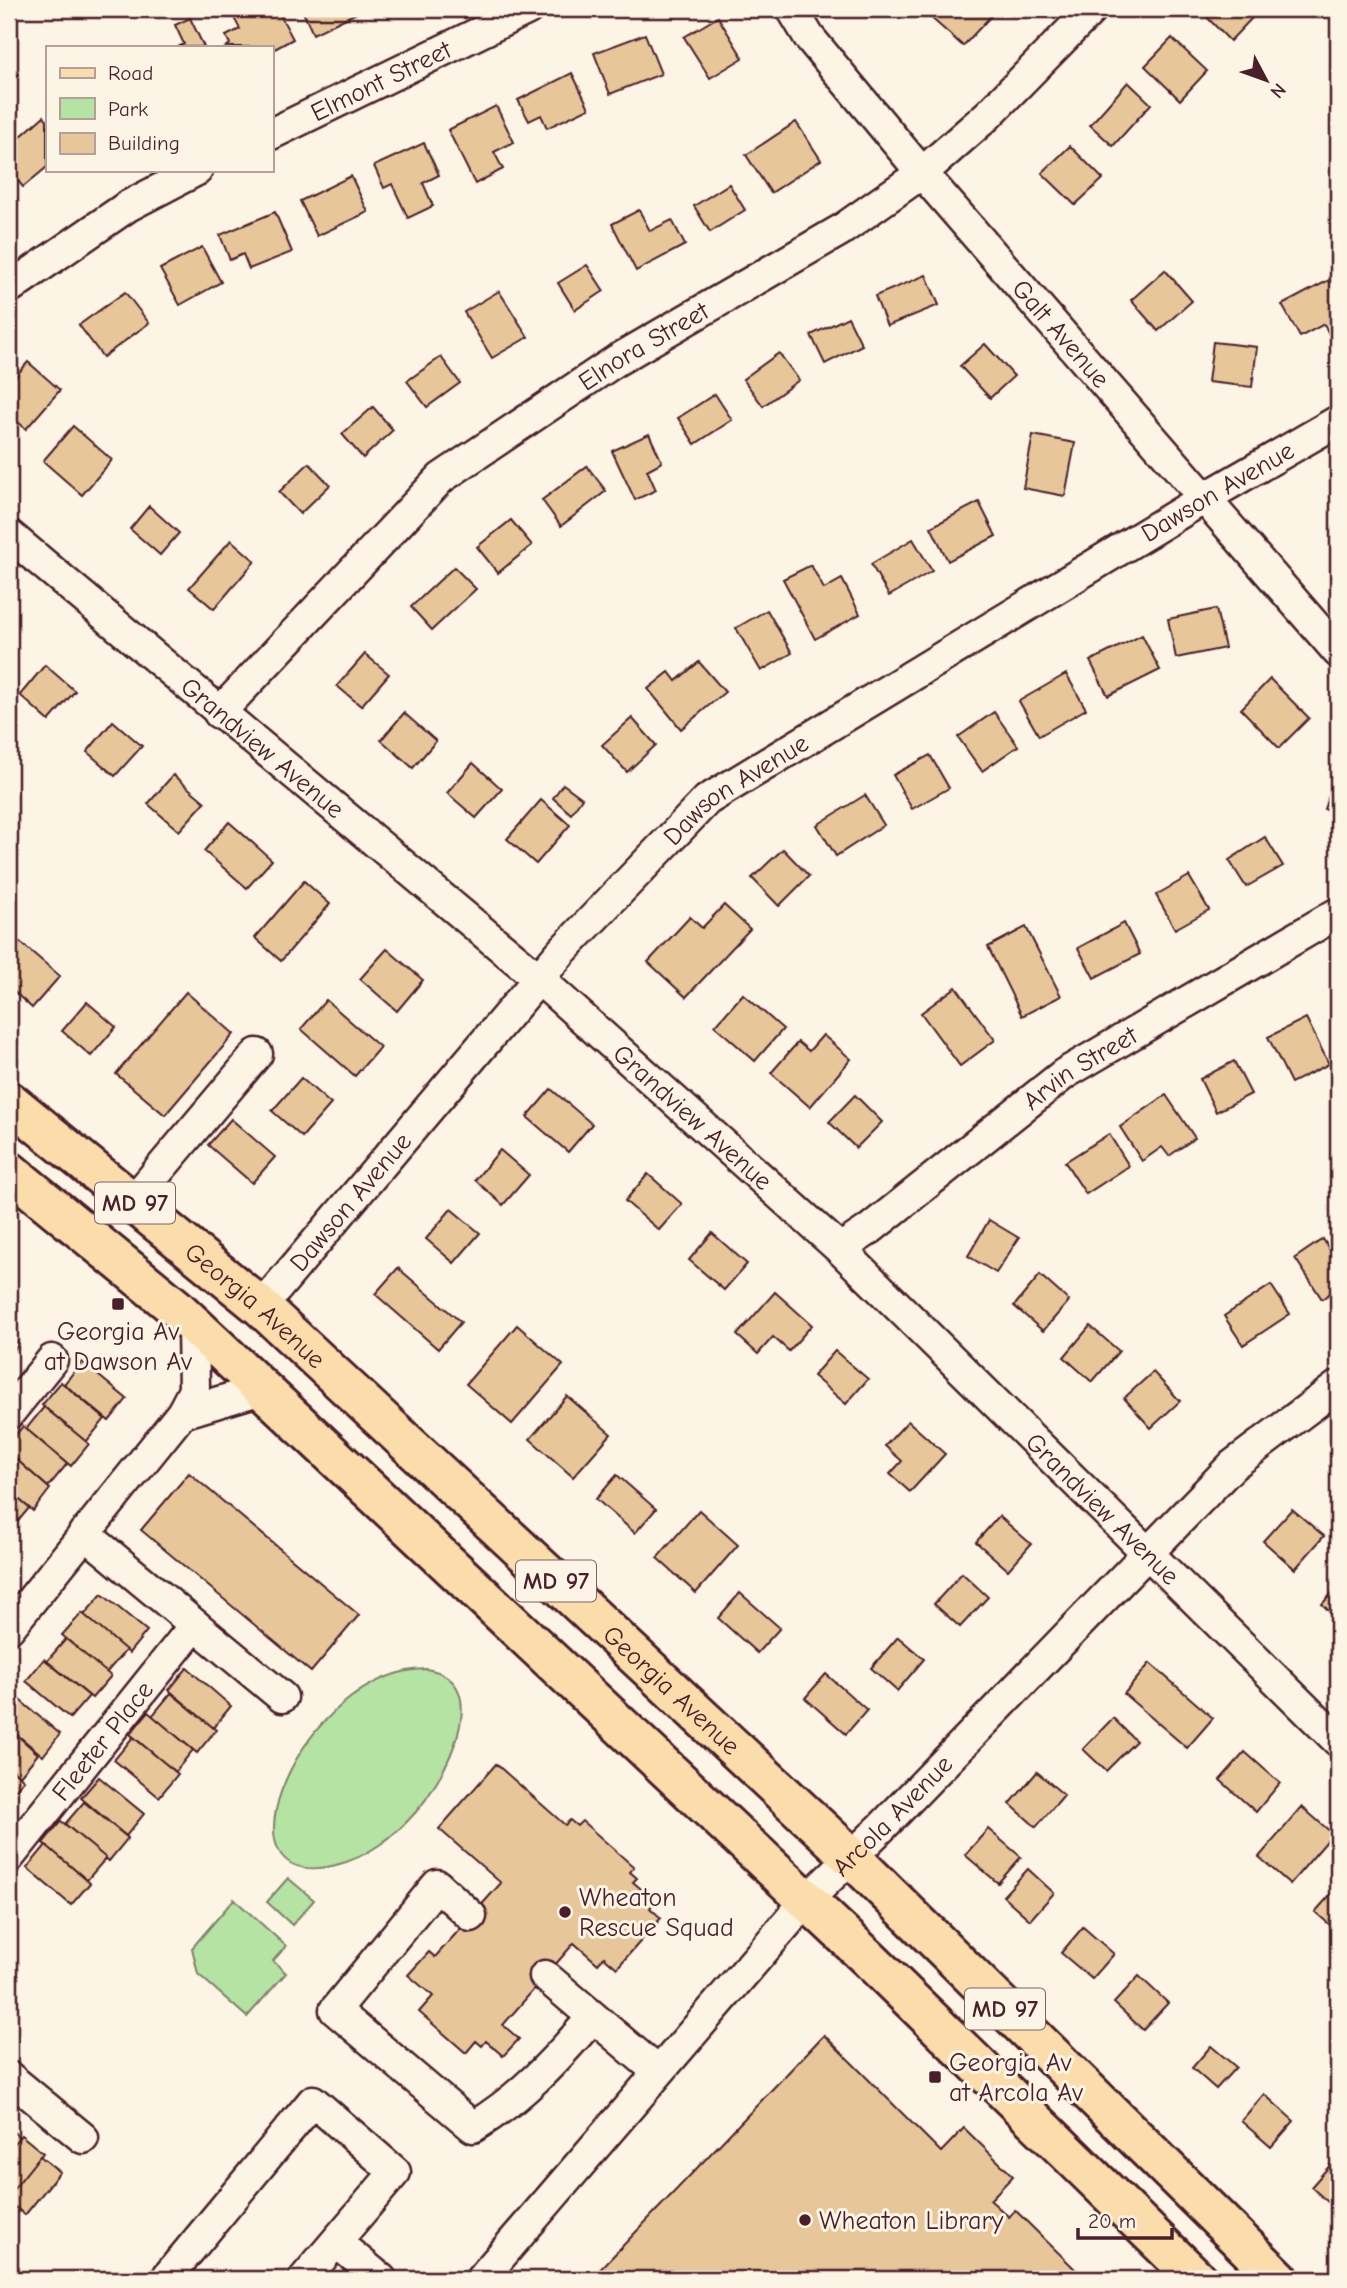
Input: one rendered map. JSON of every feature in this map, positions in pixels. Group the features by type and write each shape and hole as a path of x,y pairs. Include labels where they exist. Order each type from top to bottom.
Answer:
{"main road":[{"name":"Georgia Avenue","path":"9,1101 261,1307 850,1856 1279,2279"},
{"name":"Georgia Avenue","path":"9,1171 193,1325 806,1901 1197,2279"},
{"path":"160,1295 261,1307 256,1348 262,1390"}],"street":[{"name":"Elmont Street","path":"273,133 528,9"},
{"name":"Galt Avenue","path":"792,9 808,37 922,173 1338,652"},
{"name":"Elnora Street","path":"219,712 441,478 617,360 841,230 922,173 988,115 1092,9"},
{"path":"9,288 128,206 193,172"},
{"name":"Dawson Avenue","path":"261,1307 538,978 707,800 1203,499 1338,421"},
{"name":"Grandview Avenue","path":"9,535 538,978 841,1249 1338,1741"},
{"name":"Arvin Street","path":"841,1249 870,1230 1064,1074 1338,913"},
{"path":"132,1201 257,1054"},
{"path":"9,1628 182,1413 194,1390 193,1325"},
{"path":"9,1413 52,1360"},
{"name":"Arcola Avenue","path":"481,2279 657,2071 806,1901 1233,1465 1338,1387"},
{"path":"182,1413 262,1390"},
{"path":"84,1533 282,1697"},
{"name":"Fleeter Place","path":"9,1857 195,1625"},
{"path":"471,1916 437,1885 335,2010 473,2127 504,2108 531,2085 592,2018"},
{"path":"545,1976 657,2071"},
{"path":"9,2077 83,2138"},
{"path":"172,2279 167,2276 313,2101 396,2172 304,2279"},
{"path":"337,2242 381,2279"}],"green space":[{"path":"426,1669 448,1677 459,1692 462,1711 450,1757 426,1799 398,1830 358,1857 336,1865 297,1866 278,1849 275,1818 286,1780 309,1741 341,1705 381,1679"},
{"path":"288,1878 314,1900 292,1925 267,1902"},
{"path":"234,1899 286,1946 273,1961 286,1973 247,2017 198,1974 192,1948"}],"building":[{"path":"242,9 264,9 267,14 277,9 293,39 273,50 273,46 227,46 230,44 226,36 240,29 232,14"},
{"path":"309,9 365,9 313,34 303,12"},
{"path":"934,9 984,9 991,16 963,46 928,15"},
{"path":"1199,9 1243,9 1252,18 1230,41"},
{"path":"718,17 743,58 710,78 684,37"},
{"path":"190,18 204,46 180,46 184,44 175,25"},
{"path":"645,34 661,74 610,94 594,53"},
{"path":"1172,38 1207,71 1180,100 1145,66"},
{"path":"572,73 589,108 547,128 541,115 529,121 518,100"},
{"path":"1128,82 1151,104 1113,146 1090,125"},
{"path":"496,106 514,142 494,152 503,169 475,184 448,130"},
{"path":"44,116 46,168 23,187 9,170 9,160 17,153 11,145"},
{"path":"796,122 821,160 771,193 746,155"},
{"path":"424,143 439,175 423,183 433,206 408,218 392,184 384,188 374,166"},
{"path":"1070,146 1103,179 1075,205 1042,173"},
{"path":"351,176 368,212 317,236 300,201"},
{"path":"729,184 745,210 710,232 694,206"},
{"path":"639,210 650,231 672,220 685,245 636,271 612,224"},
{"path":"275,212 292,252 249,269 243,254 230,260 220,235"},
{"path":"202,247 221,282 180,305 160,269"},
{"path":"587,265 604,291 575,310 558,283"},
{"path":"1165,270 1192,301 1158,331 1131,300"},
{"path":"926,275 939,305 887,326 875,296"},
{"path":"1329,280 1338,296 1338,332 1330,336 1324,324 1300,337 1282,305"},
{"path":"499,291 528,337 492,358 464,312"},
{"path":"125,292 149,323 103,357 79,325"},
{"path":"848,317 862,345 825,364 811,335"},
{"path":"1213,342 1257,347 1252,387 1208,382"},
{"path":"985,344 1014,376 990,398 960,366"},
{"path":"779,353 799,380 763,406 743,379"},
{"path":"441,357 460,383 427,407 407,381"},
{"path":"28,362 60,390 26,429 9,414 9,384"},
{"path":"715,394 732,420 695,444 678,418"},
{"path":"373,407 393,430 363,458 342,434"},
{"path":"73,426 112,460 82,495 43,461"},
{"path":"649,434 662,462 647,470 656,490 635,500 612,451"},
{"path":"1033,435 1075,443 1065,496 1023,488"},
{"path":"309,463 330,485 300,514 279,492"},
{"path":"587,466 606,491 561,526 542,500"},
{"path":"979,502 996,536 948,561 931,527"},
{"path":"149,506 179,533 160,555 130,529"},
{"path":"511,520 532,545 498,573 477,547"},
{"path":"913,539 932,571 889,596 871,564"},
{"path":"231,540 255,561 214,609 189,588"},
{"path":"811,565 824,589 842,579 860,614 815,639 783,579"},
{"path":"454,567 476,589 432,630 411,607"},
{"path":"1216,609 1225,648 1176,658 1168,619"},
{"path":"767,610 792,653 761,671 736,628"},
{"path":"1142,635 1160,670 1108,696 1090,661"},
{"path":"365,654 389,674 361,706 337,686"},
{"path":"699,662 725,692 681,729 648,689 669,672 676,681"},
{"path":"45,665 75,691 49,721 20,695"},
{"path":"1066,674 1086,709 1039,736 1019,701"},
{"path":"1270,679 1309,718 1279,748 1241,709"},
{"path":"994,712 1018,746 982,771 958,737"},
{"path":"404,713 436,741 413,768 381,740"},
{"path":"632,718 656,745 627,772 602,745"},
{"path":"113,721 142,746 115,776 87,752"},
{"path":"930,755 949,788 912,809 893,775"},
{"path":"473,763 502,789 476,818 447,793"},
{"path":"173,775 205,802 179,831 148,804"},
{"path":"1338,775 1338,814 1324,809"},
{"path":"563,784 582,798 571,814 553,798"},
{"path":"865,795 884,825 836,856 817,825"},
{"path":"541,800 570,825 536,864 507,839"},
{"path":"229,822 272,860 247,888 204,851"},
{"path":"1265,837 1283,866 1246,887 1229,860"},
{"path":"783,849 809,876 779,906 752,878"},
{"path":"1189,876 1209,910 1175,929 1156,895"},
{"path":"304,881 330,904 281,961 255,938"},
{"path":"724,905 750,929 686,997 648,962 690,917 702,928"},
{"path":"1124,923 1140,954 1094,978 1078,948"},
{"path":"1026,927 1061,996 1022,1016 988,947"},
{"path":"20,942 60,976 32,1008 9,987 9,955"},
{"path":"387,949 423,980 397,1011 360,979"},
{"path":"956,987 995,1040 960,1066 921,1013"},
{"path":"186,992 234,1034 165,1115 116,1074"},
{"path":"743,994 783,1029 755,1061 715,1026"},
{"path":"326,1000 380,1047 355,1076 301,1029"},
{"path":"87,1002 116,1027 91,1056 62,1031"},
{"path":"1306,1018 1329,1064 1291,1083 1268,1037"},
{"path":"823,1035 851,1059 810,1107 771,1073 798,1042 809,1051"},
{"path":"1234,1061 1251,1094 1216,1112 1200,1079"},
{"path":"301,1078 331,1104 302,1137 272,1111"},
{"path":"551,1089 592,1124 568,1152 527,1117"},
{"path":"855,1095 882,1122 856,1148 829,1122"},
{"path":"1166,1095 1195,1138 1169,1156 1162,1147 1142,1161 1120,1127"},
{"path":"231,1119 275,1157 252,1183 208,1145"},
{"path":"1109,1134 1129,1166 1086,1194 1065,1162"},
{"path":"500,1150 529,1175 503,1205 475,1180"},
{"path":"648,1174 682,1204 659,1230 625,1201"},
{"path":"451,1209 480,1233 454,1263 426,1239"},
{"path":"989,1220 1019,1238 996,1273 968,1256"},
{"path":"712,1233 747,1264 724,1290 689,1260"},
{"path":"1323,1239 1331,1252 1338,1248 1338,1288 1322,1299 1295,1258"},
{"path":"398,1268 461,1322 438,1349 375,1294"},
{"path":"1040,1275 1069,1301 1043,1331 1014,1306"},
{"path":"1271,1285 1290,1314 1243,1345 1224,1316"},
{"path":"775,1292 812,1325 789,1351 773,1337 758,1354 737,1335"},
{"path":"517,1325 563,1365 512,1424 466,1384"},
{"path":"1090,1326 1119,1351 1092,1382 1064,1357"},
{"path":"9,1335 19,1344 9,1356"},
{"path":"835,1351 868,1379 846,1404 813,1376"},
{"path":"82,1362 127,1399 109,1421 64,1384"},
{"path":"1153,1372 1180,1401 1151,1428 1124,1398"},
{"path":"61,1382 105,1419 86,1442 42,1405"},
{"path":"567,1396 611,1434 573,1477 530,1439"},
{"path":"44,1407 89,1444 71,1466 26,1429"},
{"path":"908,1421 945,1454 910,1492 890,1474 902,1461 885,1446"},
{"path":"23,1426 67,1464 48,1487 9,1453 9,1443"},
{"path":"9,1453 50,1489 33,1511 9,1491"},
{"path":"189,1473 359,1615 311,1672 141,1530"},
{"path":"617,1475 656,1509 635,1533 596,1499"},
{"path":"9,1491 29,1508 10,1531 9,1530"},
{"path":"1292,1509 1324,1536 1295,1569 1263,1541"},
{"path":"699,1510 738,1545 696,1593 657,1558"},
{"path":"999,1516 1031,1544 1008,1570 976,1542"},
{"path":"962,1573 988,1597 960,1627 934,1604"},
{"path":"1338,1587 1338,1620 1322,1604"},
{"path":"740,1593 780,1628 757,1653 718,1618"},
{"path":"102,1594 147,1631 129,1653 84,1615"},
{"path":"82,1613 126,1650 106,1673 62,1635"},
{"path":"898,1637 924,1659 897,1691 871,1668"},
{"path":"66,1639 111,1676 92,1698 47,1661"},
{"path":"44,1659 89,1696 70,1718 26,1681"},
{"path":"1150,1663 1213,1718 1187,1748 1124,1694"},
{"path":"187,1668 231,1706 213,1728 169,1690"},
{"path":"826,1674 867,1710 846,1734 805,1698"},
{"path":"171,1693 216,1730 197,1753 152,1716"},
{"path":"16,1697 60,1734 43,1756 9,1728 9,1706"},
{"path":"148,1712 193,1750 175,1772 130,1734"},
{"path":"1113,1718 1136,1741 1106,1771 1083,1749"},
{"path":"9,1728 38,1754 20,1776 9,1767"},
{"path":"133,1737 178,1774 159,1797 114,1760"},
{"path":"1245,1752 1280,1783 1256,1812 1220,1780"},
{"name":"Wheaton Rescue Squad","path":"496,1764 565,1825 570,1820 577,1826 582,1821 634,1867 630,1872 637,1878 633,1882 655,1901 650,1908 661,1918 617,1968 604,1957 598,1964 574,1943 503,2025 519,2039 503,2056 486,2041 482,2046 476,2041 466,2053 419,2012 433,1996 408,1975 429,1952 435,1957 501,1883 439,1829"},
{"path":"9,1767 24,1780 9,1797"},
{"path":"1037,1772 1064,1795 1036,1827 1010,1804"},
{"path":"99,1777 144,1814 126,1836 81,1798"},
{"path":"84,1802 128,1838 109,1861 65,1824"},
{"path":"1302,1807 1333,1834 1290,1884 1259,1857"},
{"path":"61,1821 106,1858 87,1880 43,1843"},
{"path":"988,1829 1021,1857 998,1883 965,1855"},
{"path":"46,1845 90,1883 71,1905 27,1868"},
{"path":"1028,1869 1054,1893 1030,1920 1003,1896"},
{"path":"1338,1886 1338,1932 1315,1912"},
{"path":"1083,1927 1114,1954 1092,1979 1061,1953"},
{"path":"1139,1976 1168,2003 1143,2030 1114,2003"},
{"path":"824,2035 941,2152 964,2128 1013,2176 990,2200 1009,2217 1015,2210 1085,2279 591,2279"},
{"path":"1211,2046 1236,2067 1216,2089 1192,2068"},
{"path":"1264,2094 1294,2121 1271,2147 1241,2121"},
{"path":"9,2128 19,2137 9,2150"},
{"path":"21,2135 43,2153 9,2195 9,2150"},
{"path":"40,2156 60,2172 25,2215 9,2202 9,2195"},
{"path":"1333,2162 1338,2166 1338,2211 1311,2187"}],"place":[{"name":"Georgia Av at Dawson Av","path":"118,1304"},
{"name":"Wheaton Rescue Squad","path":"565,1912"},
{"name":"Georgia Av at Arcola Av","path":"935,2077"},
{"name":"Wheaton Library","path":"805,2220"}]}
